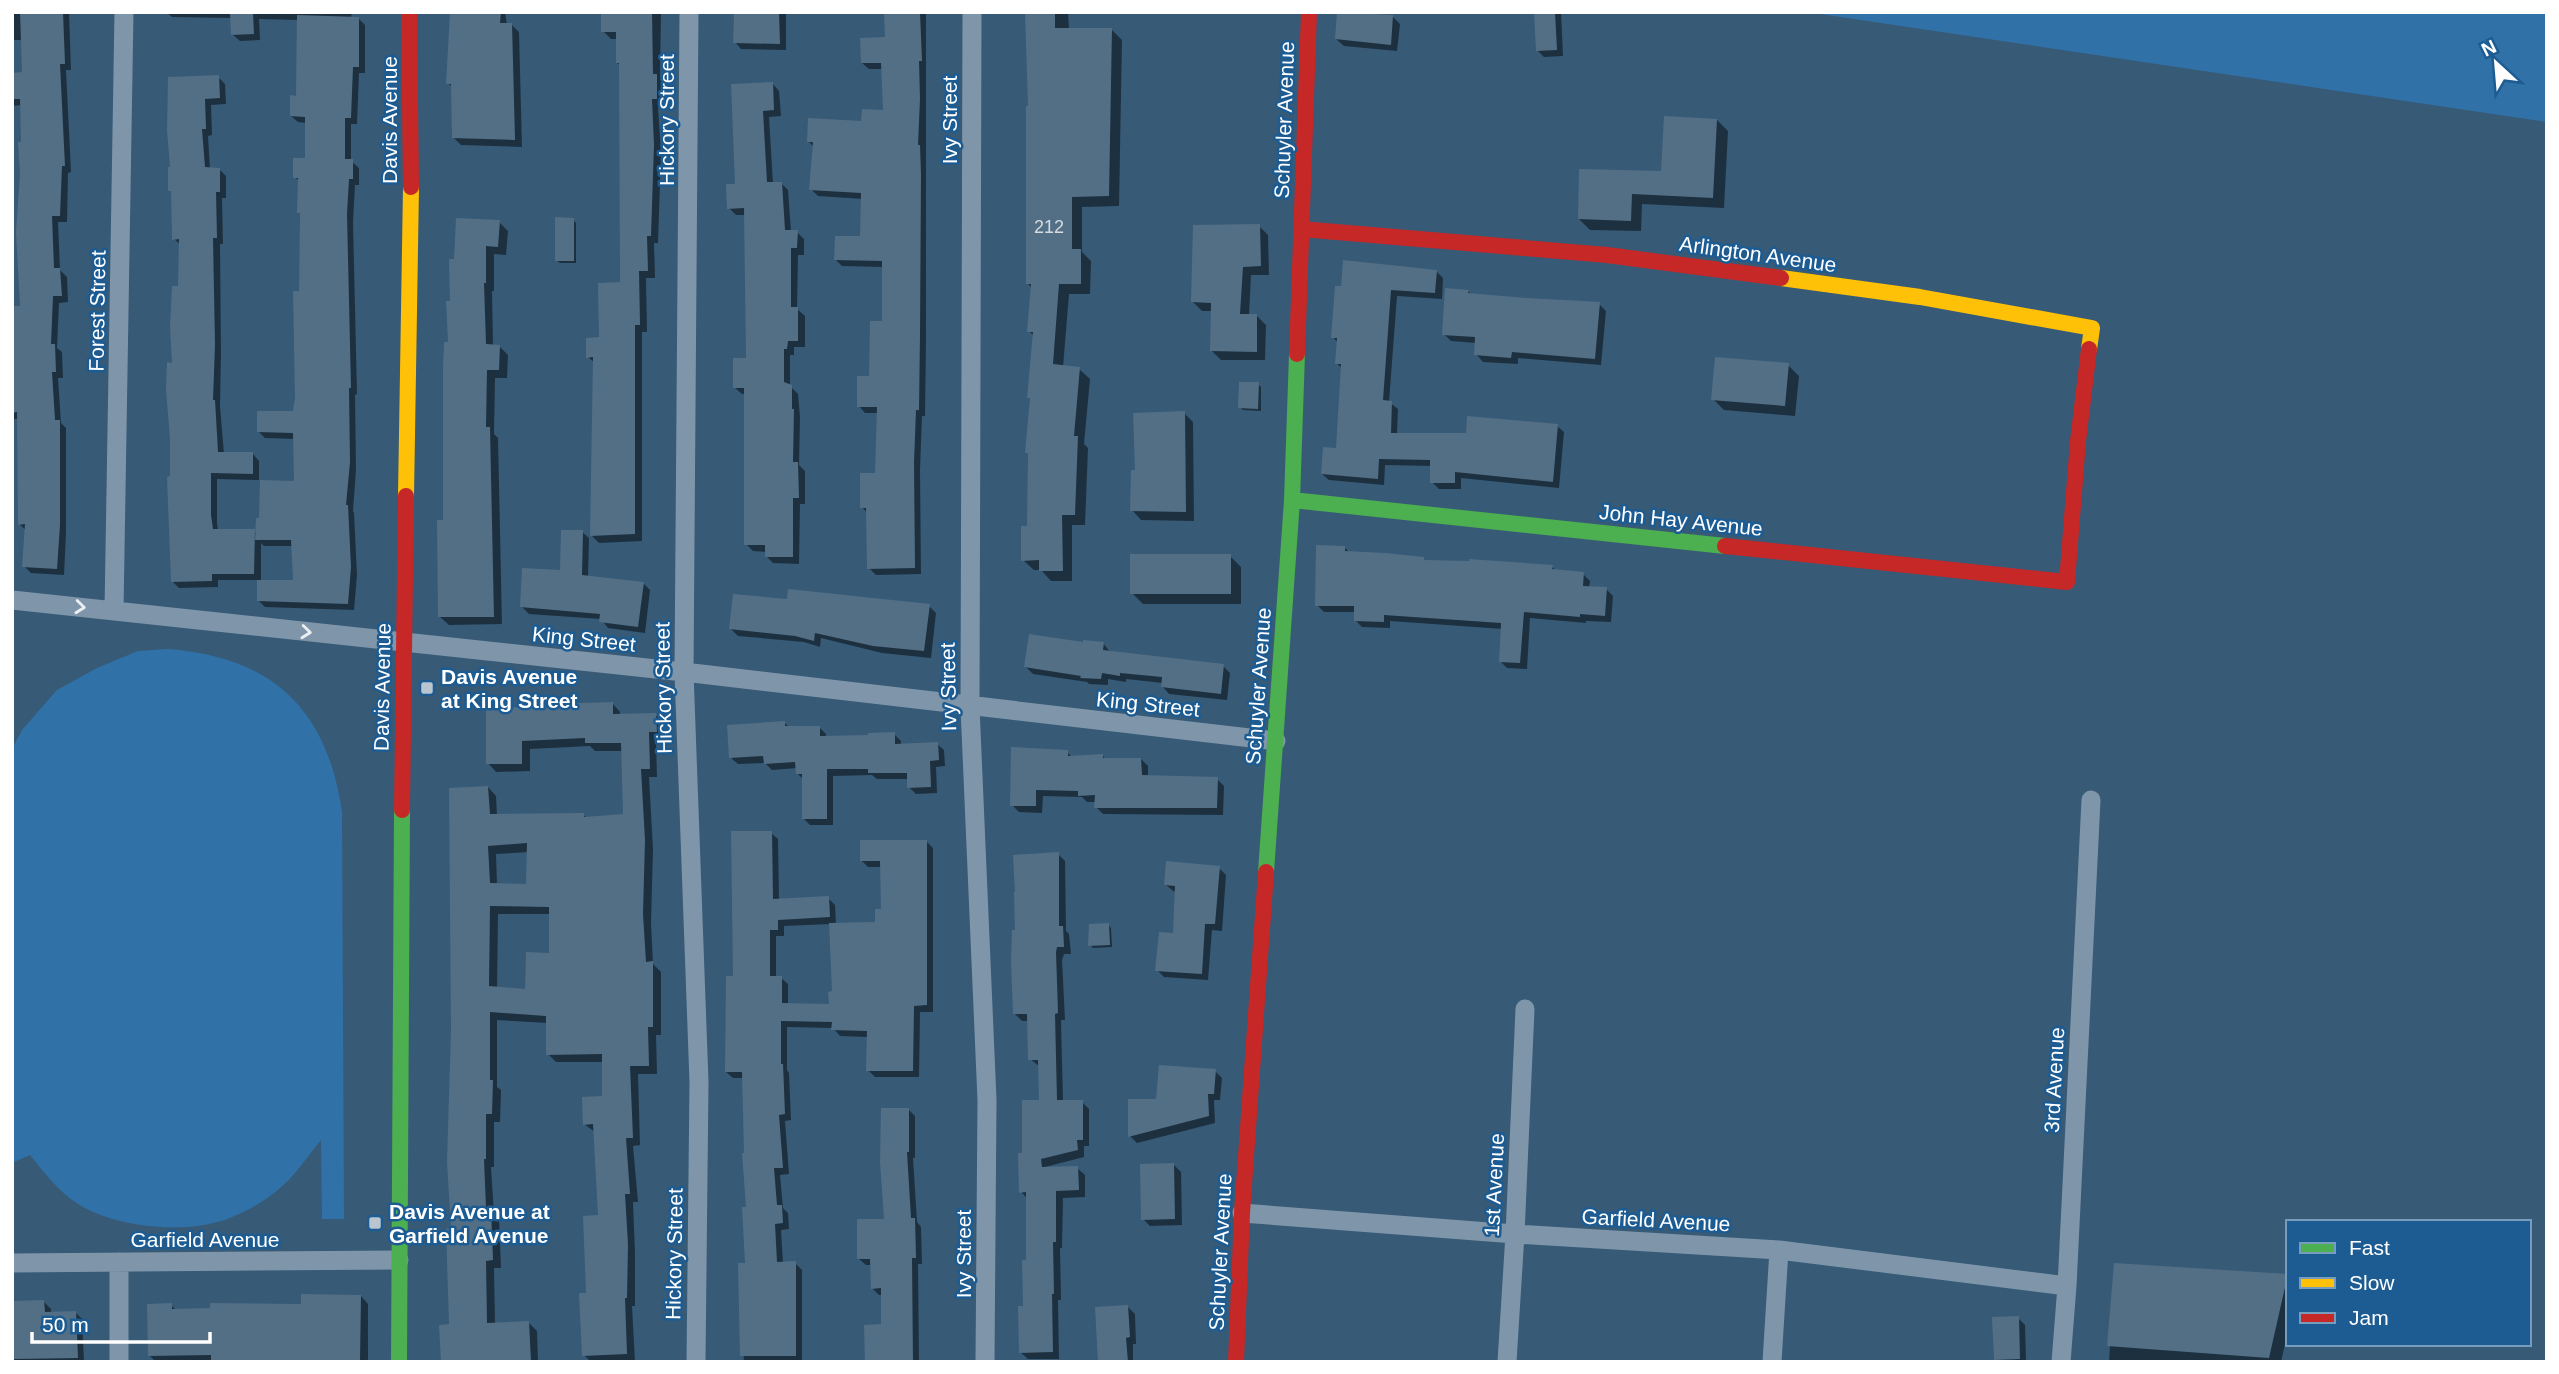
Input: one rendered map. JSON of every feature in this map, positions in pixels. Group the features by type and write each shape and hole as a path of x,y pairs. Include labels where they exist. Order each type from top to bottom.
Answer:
{"street":[{"name":"Forest Street","path":"114,611 124,12"},
{"name":"Davis Avenue","path":"399,1362 403,643 411,193 409,12"},
{"name":"Hickory Street","path":"690,12 684,672 699,1082 696,1362"},
{"name":"Ivy Street","path":"972,12 970,707 987,1100 985,1362"},
{"name":"Schuyler Avenue","path":"1236,1362 1242,1213 1292,500 1309,12"},
{"name":"Arlington Avenue","path":"1301,229 1606,255 1920,297 2092,328 2078,442 2067,582"},
{"name":"John Hay Avenue","path":"1292,500 2067,582"},
{"name":"King Street","path":"12,600 684,672 1276,741"},
{"name":"3rd Avenue","path":"2061,1362 2091,800"},
{"name":"1st Avenue","path":"1507,1362 1525,1009"},
{"name":"Garfield Avenue","path":"1242,1213 1515,1234 1779,1250 2067,1286"},
{"path":"1772,1362 1779,1250"},
{"name":"Garfield Avenue","path":"12,1263 399,1260"},
{"path":"119,1262 119,1362"}],"shaded area":[{"path":"1807,12 2547,12 2547,122"},
{"path":"168,649 205,654 237,663 265,677 288,694 308,717 323,744 334,775 342,812 344,1219 322,1219 321,1140 290,1178 263,1201 232,1217 194,1226 149,1226 106,1217 71,1199 30,1155 12,1163 12,749 22,730 57,690 97,668 138,651"}],"building":[{"path":"20,12 63,12 65,64 60,64 65,166 62,166 60,216 52,216 54,268 60,268 62,296 53,296 51,344 55,344 56,372 52,372 55,420 60,420 60,525 57,569 22,567 25,524 18,525 17,412 12,413 12,306 20,306 16,232 20,174 18,142 21,142 20,99 12,99 12,73 22,72"},
{"path":"450,12 501,12 500,23 512,23 515,140 452,138 451,84 446,84"},
{"path":"601,12 652,12 653,74 657,74 657,99 652,99 654,145 651,236 647,236 648,271 639,271 640,325 635,325 635,534 590,536 593,357 586,358 586,338 599,337 598,283 620,282 619,63 616,63 616,32 601,32"},
{"path":"734,12 779,12 780,44 733,43"},
{"path":"884,12 920,12 920,335 919,410 916,410 914,463 915,568 867,569 866,508 860,508 860,473 875,473 877,407 857,407 857,376 869,376 870,321 882,321 882,261 834,260 835,236 860,236 861,193 809,190 813,142 807,142 808,118 861,121 862,109 883,110 881,63 861,63 860,38 885,37"},
{"path":"1025,12 1055,12 1055,28 1112,28 1109,196 1072,197 1072,249 1081,249 1081,284 1059,284 1053,364 1080,367 1074,436 1078,436 1075,515 1062,515 1063,571 1039,571 1039,560 1021,561 1021,526 1027,526 1028,453 1025,453 1033,332 1027,332 1031,284 1026,284 1028,106"},
{"path":"1337,12 1393,15 1391,45 1335,39"},
{"path":"1534,12 1555,12 1557,50 1536,51"},
{"path":"230,13 253,13 254,34 231,35"},
{"path":"297,15 359,17 359,67 353,67 351,118 345,118 345,159 353,159 353,179 349,179 347,214 351,388 350,462 346,505 351,567 348,604 257,601 257,580 293,580 291,540 255,540 256,518 259,518 260,480 294,481 293,433 257,432 257,411 293,411 295,398 293,291 299,291 300,213 297,213 298,178 293,178 293,158 305,158 305,117 290,116 290,95 296,96"},
{"path":"219,75 220,98 205,99 206,129 202,129 205,167 220,168 220,192 216,192 217,238 213,238 213,400 218,452 253,452 253,474 211,473 211,515 213,529 255,529 254,574 212,574 212,581 171,582 167,477 170,476 170,439 166,389 167,362 172,363 172,286 178,286 179,239 172,240 171,191 168,191 168,77"},
{"path":"773,82 774,110 763,111 767,182 782,182 785,230 798,230 797,248 791,248 791,307 798,307 798,341 788,341 787,349 784,349 784,382 792,385 794,409 793,462 798,462 799,498 793,498 793,557 765,557 765,545 744,545 744,388 733,388 733,358 746,358 744,208 727,209 726,184 735,184 731,84"},
{"path":"1664,116 1717,119 1713,198 1632,194 1631,221 1578,219 1579,169 1661,171"},
{"path":"555,217 574,218 574,261 555,261"},
{"path":"456,218 500,220 498,247 486,246 484,283 486,344 500,345 499,370 487,370 486,427 490,427 494,617 438,617 437,520 443,520 444,342 448,342 446,301 450,301 449,259 454,259"},
{"path":"1260,224 1261,266 1243,267 1240,314 1257,314 1257,352 1210,351 1211,303 1191,302 1193,225"},
{"path":"1343,260 1437,270 1435,293 1391,290 1383,400 1392,401 1391,433 1466,433 1467,416 1558,424 1553,482 1455,472 1455,483 1430,483 1430,460 1379,459 1378,479 1321,474 1323,447 1336,448 1341,364 1335,364 1337,338 1331,338 1335,286 1341,286"},
{"path":"1445,288 1469,290 1468,293 1600,302 1595,359 1512,352 1511,358 1474,355 1475,337 1442,335"},
{"path":"1715,357 1789,363 1785,406 1711,400"},
{"path":"1239,382 1259,382 1258,409 1238,408"},
{"path":"1185,411 1186,512 1130,511 1131,470 1135,470 1133,413"},
{"path":"561,530 583,530 582,575 644,582 638,627 599,622 600,614 520,607 522,568 560,570"},
{"path":"1316,545 1345,546 1345,551 1424,557 1424,560 1469,559 1553,565 1552,569 1584,572 1583,586 1607,587 1605,616 1580,614 1580,617 1524,612 1520,663 1499,662 1501,623 1384,615 1384,622 1354,621 1354,606 1315,606"},
{"path":"1130,554 1231,554 1231,594 1130,594"},
{"path":"788,589 930,604 924,651 873,646 815,633 814,641 795,636 729,629 733,594 787,599"},
{"path":"1029,634 1083,642 1104,642 1103,650 1224,664 1221,694 1161,687 1162,677 1102,673 1101,679 1080,678 1081,676 1024,667"},
{"path":"613,702 613,714 656,713 657,732 649,732 650,769 641,769 645,840 643,914 646,962 653,961 653,1027 648,1027 649,1066 630,1066 633,1138 626,1138 630,1194 625,1194 628,1244 625,1298 627,1354 582,1356 579,1293 586,1293 583,1216 598,1215 593,1124 583,1125 582,1097 602,1096 602,1054 546,1055 546,1016 490,1012 492,1114 486,1114 484,1159 486,1208 491,1209 493,1260 486,1261 487,1323 529,1321 531,1362 441,1362 439,1325 449,1324 446,1229 451,1228 447,1162 451,1030 449,788 488,786 490,814 584,813 584,817 623,814 621,743 585,743 585,738 522,741 522,764 486,764 486,707 549,708 549,704","holes":["527,843 526,884 490,883 488,846","490,906 549,907 549,953 526,952 525,989 489,986"]},
{"path":"785,721 785,726 820,726 820,736 895,732 895,744 938,742 939,760 930,761 931,787 907,788 907,773 827,769 827,819 802,819 802,774 796,774 795,762 764,764 763,756 729,758 727,725"},
{"path":"1011,747 1068,750 1068,756 1103,754 1103,758 1141,758 1142,775 1218,777 1217,808 1094,808 1095,795 1078,796 1078,791 1036,790 1036,806 1010,806"},
{"path":"731,831 772,831 773,899 829,896 830,917 778,920 778,930 770,930 770,976 782,976 782,1003 829,1004 828,992 832,991 829,923 875,922 875,909 881,909 880,861 860,861 860,840 927,840 927,1005 914,1006 913,1071 866,1071 867,1031 831,1030 832,1022 781,1021 785,1114 779,1115 783,1168 774,1168 777,1205 782,1205 783,1223 775,1224 777,1262 796,1261 796,1356 740,1356 738,1263 745,1263 742,1207 746,1207 742,1153 742,1072 725,1072 726,976 733,976"},
{"path":"1059,852 1059,926 1063,926 1064,947 1057,947 1056,952 1057,1100 1083,1100 1083,1140 1077,1140 1078,1150 1041,1159 1042,1167 1078,1166 1079,1190 1056,1191 1053,1352 1019,1353 1018,1306 1023,1306 1022,1260 1026,1260 1026,1192 1019,1193 1018,1153 1022,1153 1022,1100 1039,1100 1038,1060 1028,1060 1027,1014 1013,1014 1013,855"},
{"path":"1166,861 1220,866 1215,924 1205,924 1202,974 1155,971 1159,932 1173,933 1175,886 1164,885"},
{"path":"1109,923 1110,945 1088,946 1089,924"},
{"path":"1159,1065 1216,1069 1214,1094 1208,1094 1209,1116 1128,1137 1128,1099 1156,1099"},
{"path":"881,1108 909,1108 907,1152 911,1218 915,1218 916,1258 912,1258 913,1362 865,1362 864,1325 881,1324 881,1288 871,1289 870,1259 857,1259 857,1219 884,1219 880,1162"},
{"path":"1174,1163 1175,1219 1141,1220 1140,1164"},
{"path":"2114,1263 2286,1274 2269,1358 2107,1346"},
{"path":"301,1294 361,1295 360,1361 211,1360 211,1355 148,1356 147,1304 172,1303 172,1309 210,1308 210,1303 301,1304"},
{"path":"44,1300 45,1312 76,1311 78,1358 12,1359 12,1301"},
{"path":"1128,1305 1128,1362 1098,1362 1095,1307"},
{"path":"2019,1316 2020,1359 1994,1360 1992,1317"}],"traffic: fast":[{"path":"1266,872 1292,500 1297,354"},
{"path":"1292,500 1725,546"},
{"path":"399,1362 402,810"}],"traffic: slow":[{"path":"406,496 411,187"},
{"path":"1781,278 1920,297 2092,328 2089,349"}],"traffic: jam":[{"path":"409,12 411,187"},
{"path":"1297,354 1309,12"},
{"path":"1301,229 1607,255 1781,278"},
{"path":"1725,546 2067,582 2078,441 2089,349"},
{"path":"402,810 406,496"},
{"path":"1236,1362 1242,1213 1266,872"}],"place":[{"name":"Davis Avenue at King Street","path":"427,688"},
{"name":"Davis Avenue at Garfield Avenue","path":"375,1223"}]}
